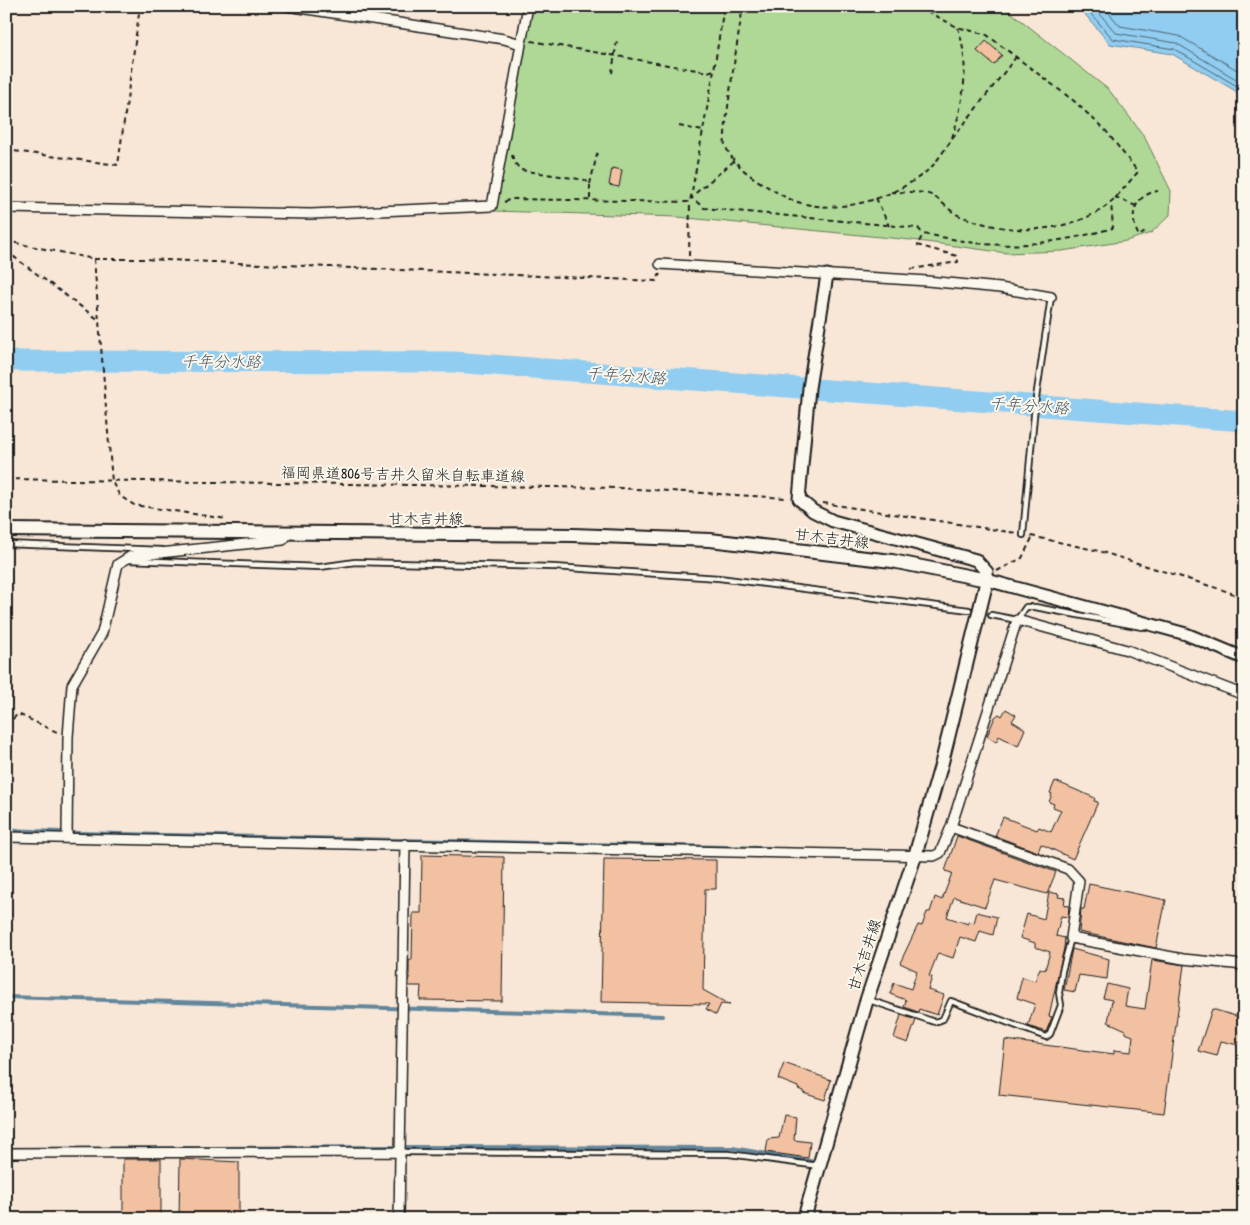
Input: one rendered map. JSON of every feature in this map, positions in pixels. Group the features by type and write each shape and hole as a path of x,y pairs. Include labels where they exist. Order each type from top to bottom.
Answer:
{"main road":[{"name":"甘木吉井線","path":"6,530 288,534 573,535 710,540 892,561 987,576 942,762 915,856 867,999 804,1219"}],"street":[{"path":"287,6 504,39 520,44"},
{"path":"6,208 311,214 492,206 528,6"},
{"path":"663,264 936,282 1000,288 1051,297"},
{"path":"827,276 809,388 799,499 813,511 833,521 976,560 987,576 1195,638 1244,658"},
{"path":"67,838 68,737 72,685 102,633 118,564 131,556 283,540 288,534"},
{"path":"6,837 934,856 940,853 951,827 1017,620 1127,650 1244,695"},
{"path":"951,827 1068,869 1079,881 1071,938 1183,959 1244,966"},
{"path":"399,1219 404,844"},
{"path":"6,1153 400,1152"}],"lane":[{"path":"1023,534 1035,405 1051,297"},
{"path":"6,544 157,548 168,552"},
{"path":"124,560 320,567 355,562 554,567 720,578 969,610"},
{"path":"991,615 1017,620 1026,607 1035,607 1195,638"},
{"path":"867,999 935,1022 943,1019 950,1001 1046,1037 1050,1034 1061,1005 1059,993 1071,938"},
{"path":"400,1152 729,1154 820,1167"}],"path":[{"path":"6,150 118,165 140,6"},
{"path":"689,266 690,202 724,6"},
{"path":"743,6 724,144 734,160 755,178 784,196 808,204 844,206 876,198 891,192 928,170 1016,57"},
{"path":"891,192 931,194 957,215 989,226 1026,231 1056,227 1095,214 1111,202 1138,172 1106,131 1080,107 987,35 957,27 917,6"},
{"path":"951,140 961,112 965,78 963,45 957,27"},
{"path":"612,73 617,40"},
{"path":"530,41 708,72 714,70"},
{"path":"679,126 703,131"},
{"path":"590,200 590,184 598,150"},
{"path":"512,153 514,162 520,170 585,180 590,184"},
{"path":"691,197 734,160"},
{"path":"1145,232 1139,236 1132,224 1136,206 1149,193 1158,191"},
{"path":"691,197 704,208 918,228 924,234 984,244 1035,244 1082,237 1113,228 1111,202"},
{"path":"1115,197 1136,206"},
{"path":"876,198 889,226"},
{"path":"492,206 511,199 690,202"},
{"path":"906,270 958,262 956,256 917,245 924,234"},
{"path":"6,242 94,259 144,259 656,281 663,264"},
{"path":"6,252 99,320"},
{"path":"94,259 112,482 120,496 134,505 227,519"},
{"name":"福岡県道806号吉井久留米自転車道線","path":"6,479 620,488 799,499"},
{"path":"987,576 1022,558 1032,536"},
{"path":"6,725 18,714 68,737"}],"green space":[{"path":"532,6 1003,6 1109,90 1144,136 1171,191 1170,215 1151,233 1126,241 1062,251 1007,253 911,240 677,217 494,211"}],"water":[{"path":"1078,6 1244,6 1244,100 1234,90 1172,54 1110,44"}],"building":[{"path":"986,41 1002,55 994,65 977,51"},
{"path":"612,168 622,170 619,187 609,185"},
{"path":"1006,709 1016,715 1012,721 1025,729 1018,746 999,736 996,742 987,736 995,717 999,714 1002,716"},
{"path":"1055,781 1095,798 1094,801 1098,802 1073,859 1041,844 1038,852 995,836 1003,817 1037,830 1039,827 1051,832 1061,810 1053,807 1054,804 1049,802 1052,794 1050,793"},
{"path":"957,836 1056,872 1047,894 995,880 985,907 954,897 947,917 968,924 968,921 974,923 977,912 997,917 993,935 980,931 976,942 960,937 953,958 938,953 929,976 932,977 928,990 944,995 937,1015 919,1009 918,1012 904,1007 906,1000 890,994 894,983 911,989 917,971 900,963 918,925 922,926 927,912 930,912 935,897 942,900 952,873 945,871"},
{"path":"422,855 504,857 502,1001 420,1000 421,986 409,986 409,960 412,960 413,913 421,913"},
{"path":"604,859 716,860 716,889 705,889 703,990 730,1005 721,1004 716,1015 706,1009 709,1004 601,1002"},
{"path":"1089,884 1166,900 1156,948 1079,932 1081,909 1084,909"},
{"path":"1049,892 1059,894 1058,897 1065,898 1064,905 1069,906 1068,917 1061,916 1056,936 1065,938 1064,948 1049,1016 1052,1017 1046,1032 1028,1026 1035,1004 1017,998 1022,977 1035,981 1040,968 1045,970 1050,952 1035,947 1035,943 1020,938 1027,914 1044,919"},
{"path":"1072,949 1109,959 1107,979 1079,975 1075,992 1064,990"},
{"path":"1152,960 1184,965 1164,1113 999,1095 1005,1040 1114,1054 1114,1050 1131,1052 1133,1036 1125,1033 1126,1030 1108,1022 1112,1000 1103,998 1107,984 1128,989 1125,1006 1145,1009"},
{"path":"1212,1009 1239,1017 1239,1020 1244,1021 1244,1044 1238,1042 1238,1045 1221,1041 1217,1056 1198,1051"},
{"path":"901,1015 916,1020 908,1043 894,1038"},
{"path":"784,1063 831,1080 825,1100 803,1093 798,1087 778,1079"},
{"path":"784,1115 796,1117 794,1140 810,1142 808,1158 766,1152 768,1139 779,1138"},
{"path":"123,1159 161,1159 161,1219 123,1219"},
{"path":"180,1159 239,1162 239,1219 179,1219"}],"waterway":[{"name":"千年分水路","path":"6,361 453,362 1244,421"},
{"path":"6,830 61,832"},
{"path":"74,833 771,848"},
{"path":"6,997 663,1016"},
{"path":"6,1149 393,1147"},
{"path":"407,1147 732,1148 810,1161"}]}
